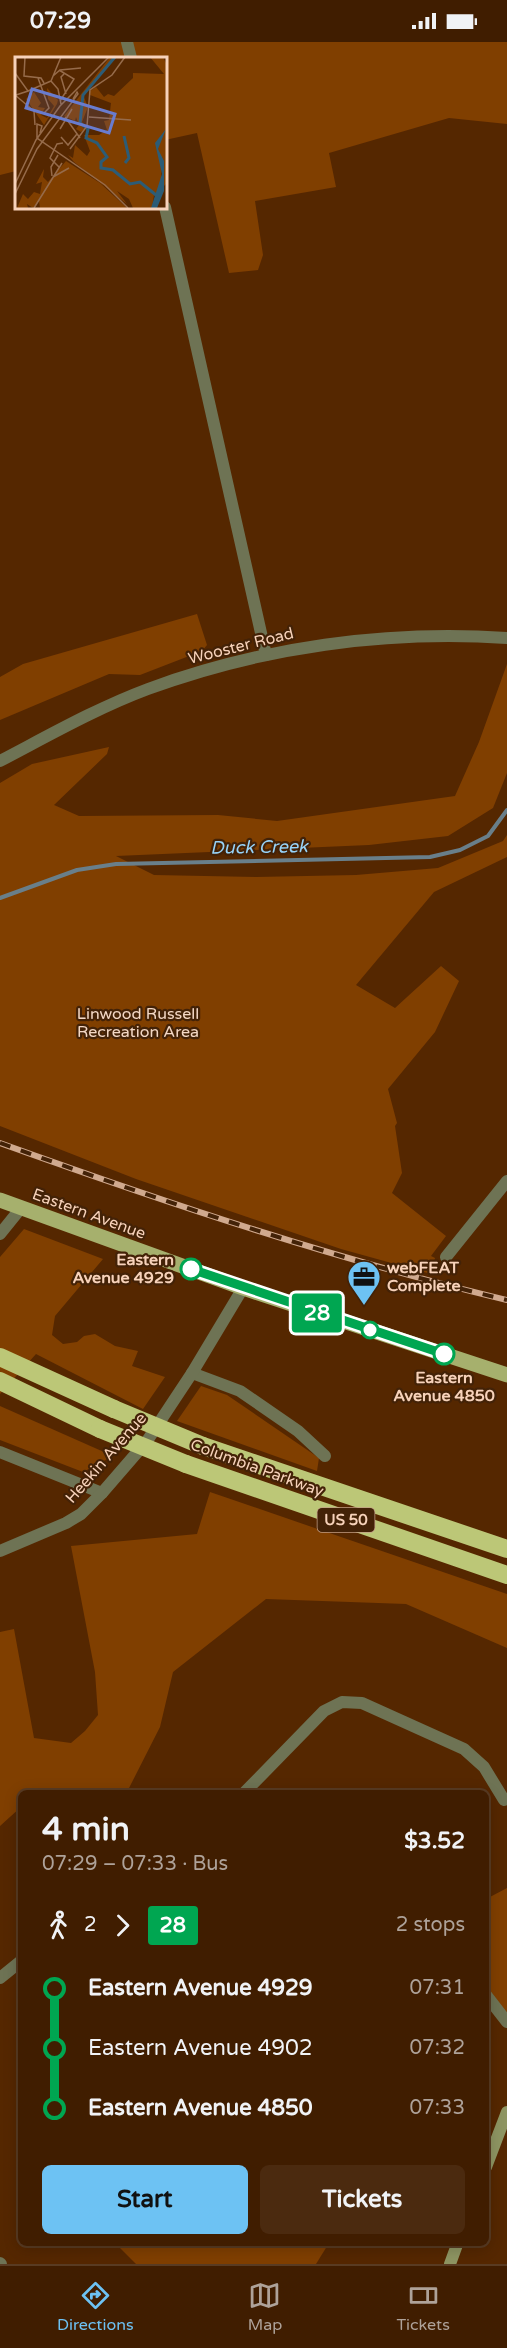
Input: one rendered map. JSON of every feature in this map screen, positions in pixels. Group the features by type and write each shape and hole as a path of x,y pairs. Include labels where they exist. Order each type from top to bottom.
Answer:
{"highway":[{"name":"Columbia Parkway","path":"0,1357 114,1410 203,1446 507,1549"},
{"name":"Columbia Parkway","path":"0,1381 100,1429 186,1464 507,1575"}],"main road":[{"name":"Eastern Avenue","path":"0,1200 243,1288 507,1375"},
{"path":"489,2159 507,2112"},
{"path":"450,2264 457,2246"}],"street":[{"path":"127,42 131,57"},
{"path":"165,208 266,655"},
{"name":"Wooster Road","path":"0,761 145,690 185,676 266,655 369,639 435,636 507,638"},
{"path":"446,1257 507,1181"},
{"path":"0,1234 21,1208"},
{"name":"Heekin Avenue","path":"0,1551 66,1523 81,1514 102,1493 147,1441 192,1373 243,1288"},
{"path":"192,1373 240,1391 298,1431 325,1456"},
{"path":"0,1452 102,1493"},
{"path":"246,1790 324,1711 342,1702 352,1701 362,1703 464,1749 484,1767 504,1800"},
{"path":"0,1978 18,1963"},
{"path":"489,1999 507,2022"}],"green space":[{"path":"0,42 507,42 507,124 449,118 329,153 336,187 255,201 263,255 258,270 229,273 197,133 166,140 166,57 15,57 15,171 0,175"},
{"path":"197,614 207,645 202,651 140,675 109,674 0,720 0,677 23,664"},
{"name":"Linwood Russell Recreation Area","path":"507,664 507,773 493,808 448,836 369,845 116,856 154,875 256,877 356,875 438,868 503,841 507,835 507,857 434,892 356,985 395,1008 441,966 459,981 435,1032 388,1089 397,1123 395,1126 402,1173 392,1193 446,1236 431,1256 435,1258 431,1274 341,1249 136,1179 0,1126 0,783 32,764 109,747 107,754 54,805 79,816 218,815 277,821 455,796 479,742"},
{"path":"24,1229 103,1259 55,1316 52,1335 63,1344 77,1342 84,1336 95,1334 115,1346 138,1351 132,1366 165,1377 143,1409 36,1354 0,1394 0,1257"},
{"path":"201,1386 227,1395 319,1458 317,1471 177,1421"},
{"path":"0,1406 113,1456 83,1472 0,1440"},
{"path":"210,1492 507,1594 507,1648 406,1604 266,1599 173,1672 160,1727 128,1790 18,1790 18,1810 0,1826 0,1632 14,1629 34,1738 71,1743 98,1715 95,1672 71,1546 197,1534"},
{"path":"507,1888 507,2012 489,2008 489,1897"},
{"path":"118,2246 327,2246 316,2264 136,2264"}],"waterway":[{"name":"Duck Creek","path":"0,898 77,870 116,864 430,857 460,850 488,836 507,810"}],"railway":[{"path":"0,1143 251,1229 378,1267 507,1300"}],"bus line":[{"name":"28","path":"191,1269 444,1354"}],"place":[{"name":"Eastern Avenue 4929","path":"191,1269"},
{"name":"webFEAT Complete","path":"364,1306"},
{"name":"Eastern Avenue 4850","path":"444,1354"}]}
